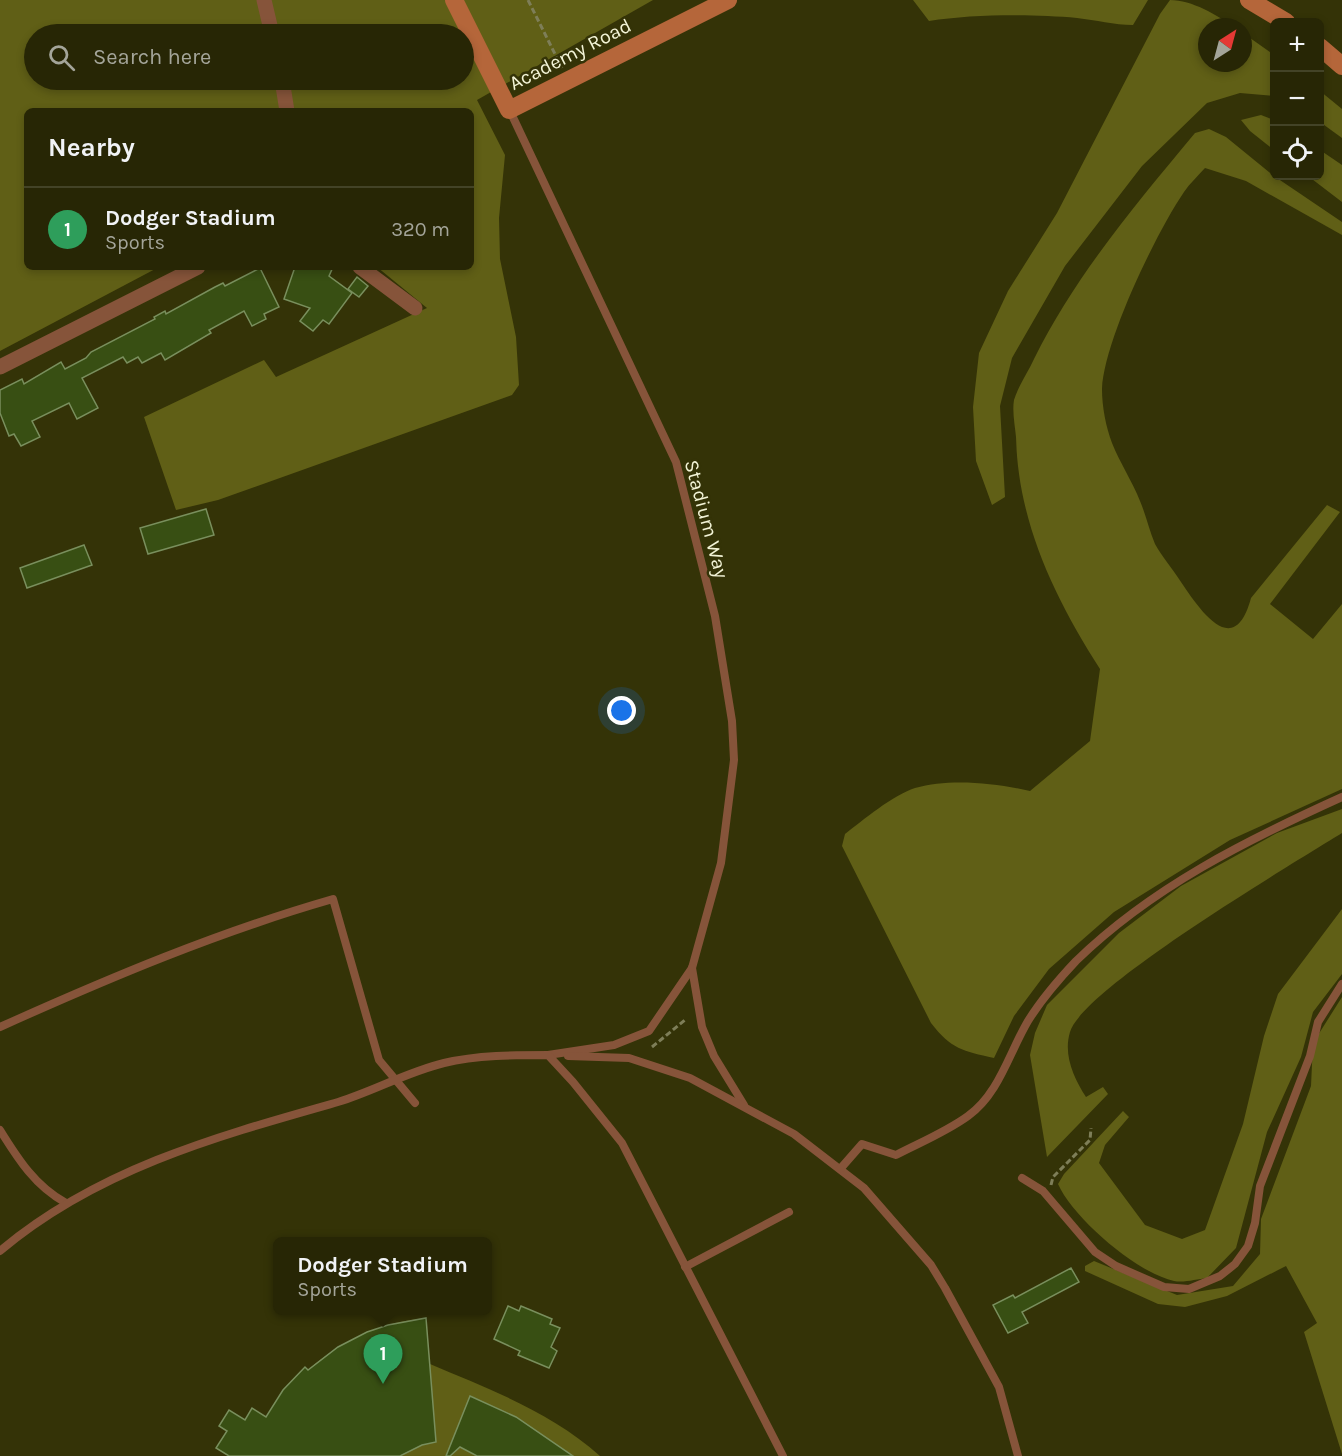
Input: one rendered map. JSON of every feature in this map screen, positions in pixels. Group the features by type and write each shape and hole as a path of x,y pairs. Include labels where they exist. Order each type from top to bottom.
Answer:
{"main road":[{"name":"Academy Road","path":"454,0 466,24"},
{"name":"Academy Road","path":"474,40 509,110 728,0"},
{"path":"1249,0 1279,18"},
{"path":"1324,50 1342,66"}],"street":[{"path":"264,0 270,24"},
{"path":"284,90 287,108"},
{"path":"0,367 192,270"},
{"path":"364,270 415,308"}],"lane":[{"name":"Stadium Way","path":"509,110 676,462 715,616 732,721 734,760 721,863 692,968 649,1031 614,1046 548,1055"},
{"path":"842,1168 862,1144 896,1155 969,1116 994,1089 1028,1022 1044,998 1076,962 1104,937 1183,877 1269,830 1342,797"},
{"path":"0,1027 149,961 253,923 333,899 379,1060 416,1103"},
{"name":"Stadium Way","path":"692,968 702,1027 714,1056 744,1106"},
{"path":"1022,1178 1042,1191 1095,1252 1116,1266 1164,1287 1190,1289 1220,1276 1235,1264 1248,1246 1255,1223 1260,1186 1310,1056 1318,1022 1342,984"},
{"path":"0,1251 66,1203 102,1183 146,1164 286,1115 339,1101 445,1063 520,1055 629,1059 690,1078 744,1106 794,1134 842,1168 864,1188 931,1265 945,1288 999,1387 1018,1456"},
{"path":"548,1055 622,1143 783,1456"},
{"path":"0,1130 22,1165 42,1186 66,1203"},
{"path":"686,1267 789,1212"}],"path":[{"path":"528,0 568,80"},
{"path":"652,1047 685,1020"},
{"path":"1051,1185 1053,1177 1090,1140 1091,1128"}],"shaded area":[{"path":"0,0 653,0 477,100 505,155 499,218 500,259 516,337 519,385 512,395 218,500 176,510 144,417 264,360 276,377 427,308 381,270 474,270 474,108 24,108 24,270 153,270 0,351"},
{"path":"913,0 1148,0 1133,25 1077,18 1022,15 929,21"},
{"path":"1170,0 1195,5 1220,18 1198,18 1198,72 1252,72 1252,39 1270,52 1270,96 1240,93 1207,103 1142,166 1065,266 1012,358 1000,406 1005,497 992,505 976,461 973,407 979,353 1008,291 1057,213 1160,14"},
{"path":"1324,94 1342,109 1342,138 1324,125"},
{"path":"1261,115 1270,118 1270,147 1250,131 1241,120"},
{"path":"1209,129 1226,137 1270,173 1270,180 1280,180 1342,222 1342,235 1246,181 1205,168 1186,189 1173,210 1146,260 1121,316 1105,368 1102,389 1105,417 1112,443 1140,501 1155,544 1207,616 1226,628 1236,626 1244,617 1251,598 1327,505 1340,512 1270,604 1313,639 1342,604 1342,789 1230,840 1114,912 1049,969 1014,1016 994,1058 958,1048 938,1032 931,1023 842,846 845,834 906,791 929,785 958,782 1030,791 1090,741 1100,669 1054,586 1031,529 1018,468 1013,414 1014,400 1050,328 1087,270 1195,133"},
{"path":"1324,153 1342,165 1342,202 1313,180 1324,180"},
{"path":"1342,809 1342,833 1193,927 1111,987 1083,1012 1070,1032 1068,1041 1071,1066 1086,1097 1103,1087 1108,1094 1047,1157 1030,1055 1035,1033 1047,1005 1119,933 1181,886 1277,833"},
{"path":"1342,909 1342,974 1313,1012 1301,1057 1267,1132 1236,1248 1207,1278 1174,1281 1159,1276 1125,1256 1092,1228 1066,1198 1058,1184 1064,1174 1123,1111 1129,1117 1105,1145 1099,1163 1145,1225 1182,1239 1205,1230 1243,1124 1264,1036 1278,994"},
{"path":"1342,997 1342,1454 1304,1332 1317,1323 1286,1266 1227,1296 1185,1307 1158,1304 1085,1271 1085,1266 1094,1261 1177,1295 1233,1286 1260,1254 1261,1219 1311,1086 1313,1043"},
{"path":"426,1318 430,1364 497,1392 540,1414 581,1440 600,1456 258,1456 283,1390 305,1367 308,1370 321,1359 363,1334 378,1328"}],"building":[{"path":"256,270 261,270 279,307 264,314 266,319 252,326 244,311 209,330 211,333 165,360 161,353 142,363 138,357 127,363 123,357 82,378 98,408 77,419 69,403 32,421 40,437 21,446 14,434 9,436 0,413 0,390 22,379 24,384 61,362 65,369 86,358 91,352 155,319 154,317 165,311 166,314 223,283 225,286"},
{"path":"294,270 332,270 329,276 352,293 329,324 323,320 313,331 300,321 310,308 284,299"},
{"path":"357,277 368,286 359,297 348,289"},
{"path":"206,509 214,535 148,554 140,528"},
{"path":"84,545 92,565 27,588 20,568"},
{"path":"1071,1268 1079,1282 1022,1312 1028,1323 1008,1333 993,1305 1013,1295 1015,1298"},
{"path":"508,1306 519,1311 521,1306 552,1319 550,1324 560,1328 551,1347 557,1351 549,1368 518,1355 520,1351 494,1339"},
{"path":"426,1318 436,1442 422,1445 400,1456 229,1456 216,1448 227,1431 219,1426 229,1410 245,1420 252,1408 266,1417 283,1390 305,1367 308,1370 338,1347 367,1332 388,1325"},
{"path":"470,1396 516,1417 573,1456 477,1456 460,1447 450,1456 446,1456"}],"place":[{"name":"Dodger Stadium","path":"383,1384"}]}
